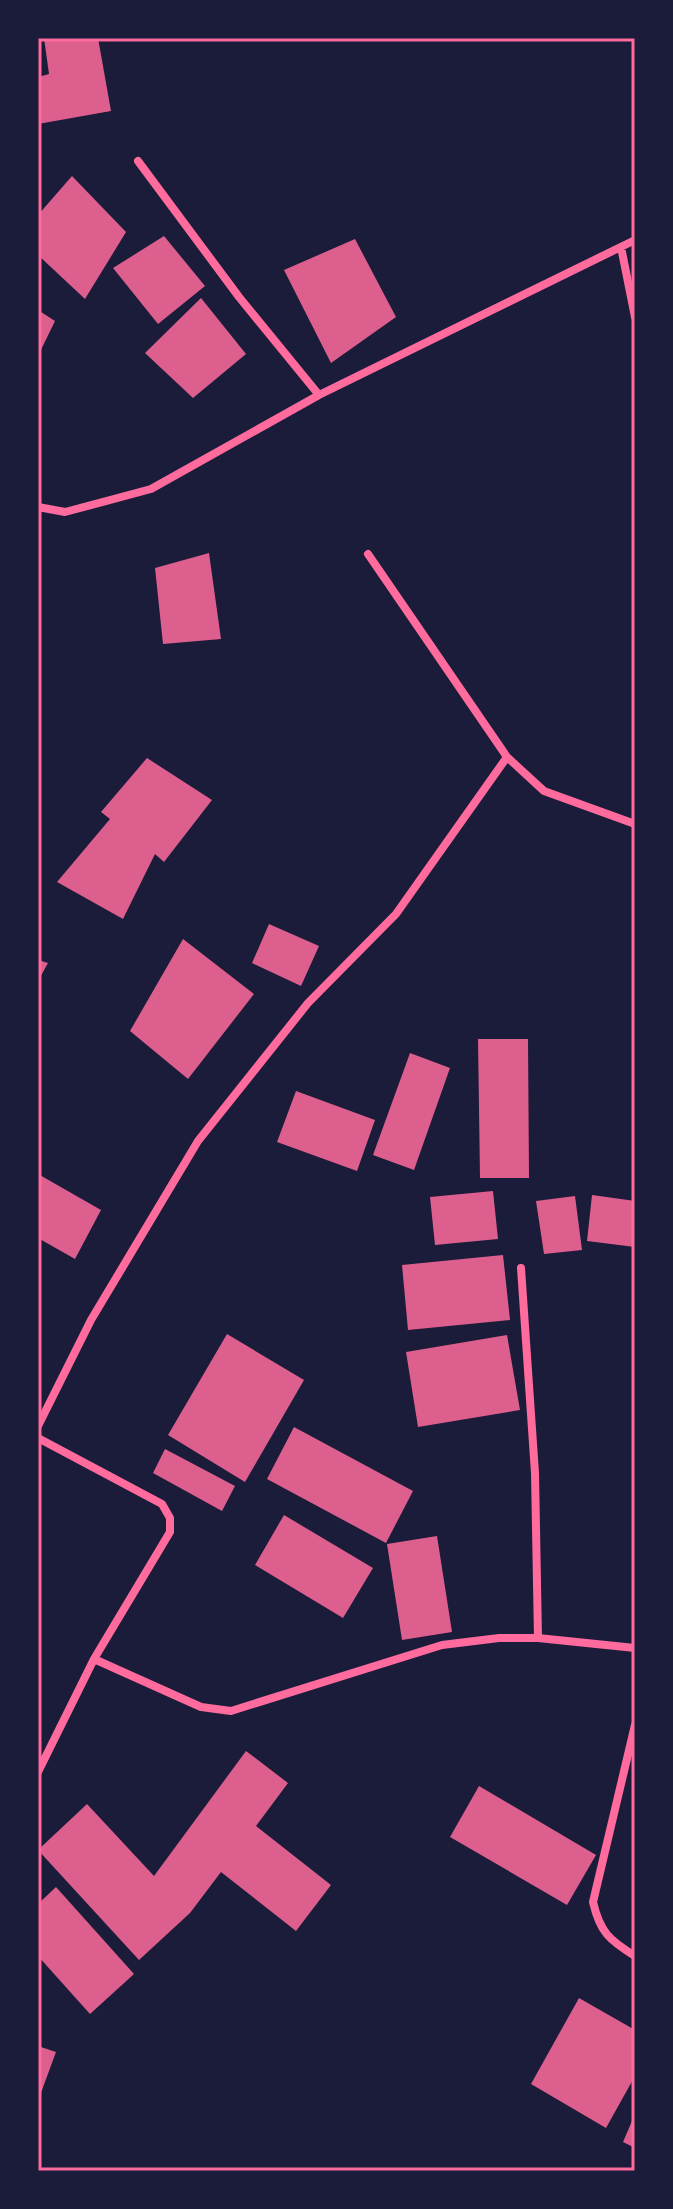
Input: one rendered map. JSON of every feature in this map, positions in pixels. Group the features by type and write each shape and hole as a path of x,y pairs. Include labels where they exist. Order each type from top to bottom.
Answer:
{"street":[{"path":"138,161 239,297 319,395"},
{"path":"38,507 65,512 151,489 319,395 635,240"},
{"path":"621,247 635,317"},
{"path":"368,554 507,757 544,791 635,824"},
{"path":"38,1426 91,1320 198,1141 308,1003 396,914 507,757"},
{"path":"521,1268 535,1473 538,1638"},
{"path":"38,1438 162,1504 170,1518 170,1532 94,1659 38,1772"},
{"path":"94,1659 201,1707 231,1711 442,1645 499,1638 538,1638 635,1648"},
{"path":"635,1725 593,1902 598,1923 612,1942 635,1956"}],"building":[{"path":"44,38 98,38 111,111 38,124 38,77 49,74"},
{"path":"72,176 126,232 85,299 38,255 38,215"},
{"path":"164,236 205,286 158,324 113,268"},
{"path":"355,239 396,317 331,363 284,270"},
{"path":"201,298 246,354 193,398 145,353"},
{"path":"38,310 55,321 38,356"},
{"path":"209,553 221,639 163,644 155,568"},
{"path":"147,758 212,800 164,862 155,854 123,919 57,882 110,819 101,812"},
{"path":"269,924 319,946 301,986 252,963"},
{"path":"183,939 254,994 188,1079 130,1031"},
{"path":"38,960 48,963 38,981"},
{"path":"478,1039 528,1039 529,1178 480,1178"},
{"path":"410,1053 450,1068 414,1170 373,1155"},
{"path":"296,1091 375,1120 357,1171 277,1142"},
{"path":"38,1174 101,1210 75,1259 38,1238"},
{"path":"493,1191 498,1239 435,1245 430,1197"},
{"path":"592,1195 635,1201 635,1247 587,1241"},
{"path":"575,1196 582,1250 544,1254 536,1201"},
{"path":"503,1255 510,1320 408,1330 402,1265"},
{"path":"227,1334 304,1380 245,1482 168,1435"},
{"path":"507,1335 520,1410 418,1427 406,1352"},
{"path":"294,1427 413,1491 386,1543 267,1479"},
{"path":"165,1449 235,1486 222,1511 153,1473"},
{"path":"284,1515 373,1568 343,1618 255,1565"},
{"path":"437,1536 452,1632 402,1640 387,1544"},
{"path":"246,1751 288,1783 256,1826 331,1885 296,1931 221,1872 190,1913 139,1960 38,1850 87,1804 154,1876"},
{"path":"479,1786 596,1855 567,1905 450,1837"},
{"path":"56,1887 134,1974 90,2014 38,1956 38,1904"},
{"path":"579,1998 635,2030 635,2076 606,2128 531,2084"},
{"path":"38,2046 56,2052 38,2101"},
{"path":"635,2114 635,2148 623,2142"}]}
